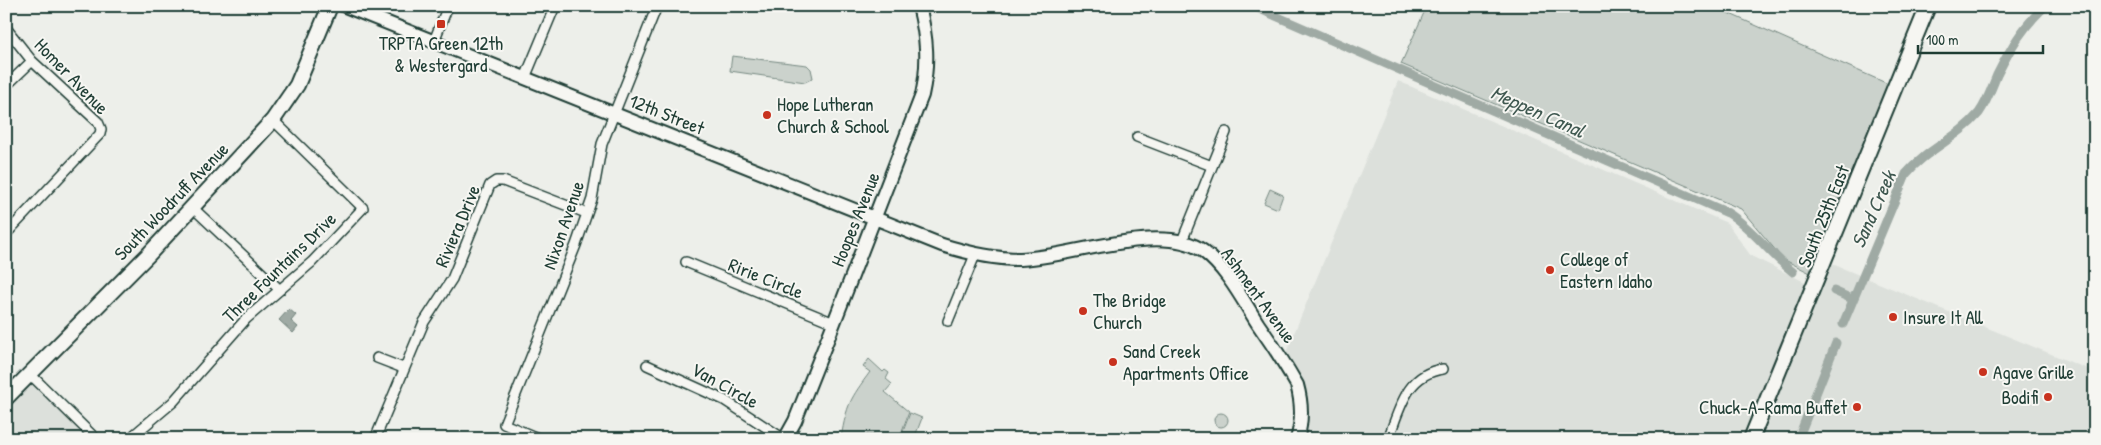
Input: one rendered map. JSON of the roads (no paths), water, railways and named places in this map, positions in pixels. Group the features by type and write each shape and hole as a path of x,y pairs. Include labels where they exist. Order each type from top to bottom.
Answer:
{"main road":[{"name":"South Woodruff Avenue","path":"6,398 192,207 273,120 298,85 330,6"},
{"name":"South 25th East","path":"1751,439 1928,6"}],"street":[{"name":"12th Street","path":"346,6 942,245 975,255"},
{"path":"434,41 448,6"},
{"path":"525,78 555,6"},
{"name":"Nixon Avenue","path":"540,439 504,424 586,213 596,181 602,144 613,113 657,6"},
{"name":"Hoopes Avenue","path":"785,439 795,422 914,120 927,72 926,32 918,6"},
{"name":"Homer Avenue","path":"6,28 32,61 98,122 101,129 100,134 6,234"},
{"path":"6,86 32,61"},
{"name":"Three Fountains Drive","path":"129,439 173,402 246,319 312,262 363,208 273,120"},
{"path":"1182,241 1226,132"},
{"path":"1137,136 1212,166"},
{"name":"Riviera Drive","path":"375,439 403,368 426,318 452,279 490,185 496,181 503,181 586,213"},
{"path":"192,207 280,290"},
{"name":"Ashment Avenue","path":"975,255 1022,259 1157,238 1182,241 1202,250 1214,261 1235,287 1297,385 1301,400 1301,422 1297,439"},
{"path":"948,321 975,255"},
{"name":"Ririe Circle","path":"686,262 834,323"},
{"path":"377,358 403,368"},
{"name":"Van Circle","path":"647,365 724,400 785,439"},
{"path":"1388,439 1412,383 1426,372 1443,368"},
{"path":"29,374 96,439"}],"waterway":[{"name":"Meppen Canal","path":"1253,6 1728,213 1745,226 1793,272"},
{"name":"Sand Creek","path":"1843,324 1906,174 1923,157 1962,130 1979,113 2012,47 2023,30 2045,6"},
{"path":"1834,291 1852,299"},
{"name":"Sand Creek","path":"1798,439 1836,343"}],"place":[{"name":"TRPTA Green 12th & Westergard","path":"441,24"},
{"name":"Hope Lutheran Church & School","path":"767,115"},
{"name":"College of Eastern Idaho","path":"1550,270"},
{"name":"The Bridge Church","path":"1083,311"},
{"name":"Insure It All","path":"1893,317"},
{"name":"Sand Creek Apartments Office","path":"1113,362"},
{"name":"Agave Grille","path":"1983,372"},
{"name":"Bodifi","path":"2048,397"},
{"name":"Chuck-A-Rama Buffet","path":"1857,407"}]}
